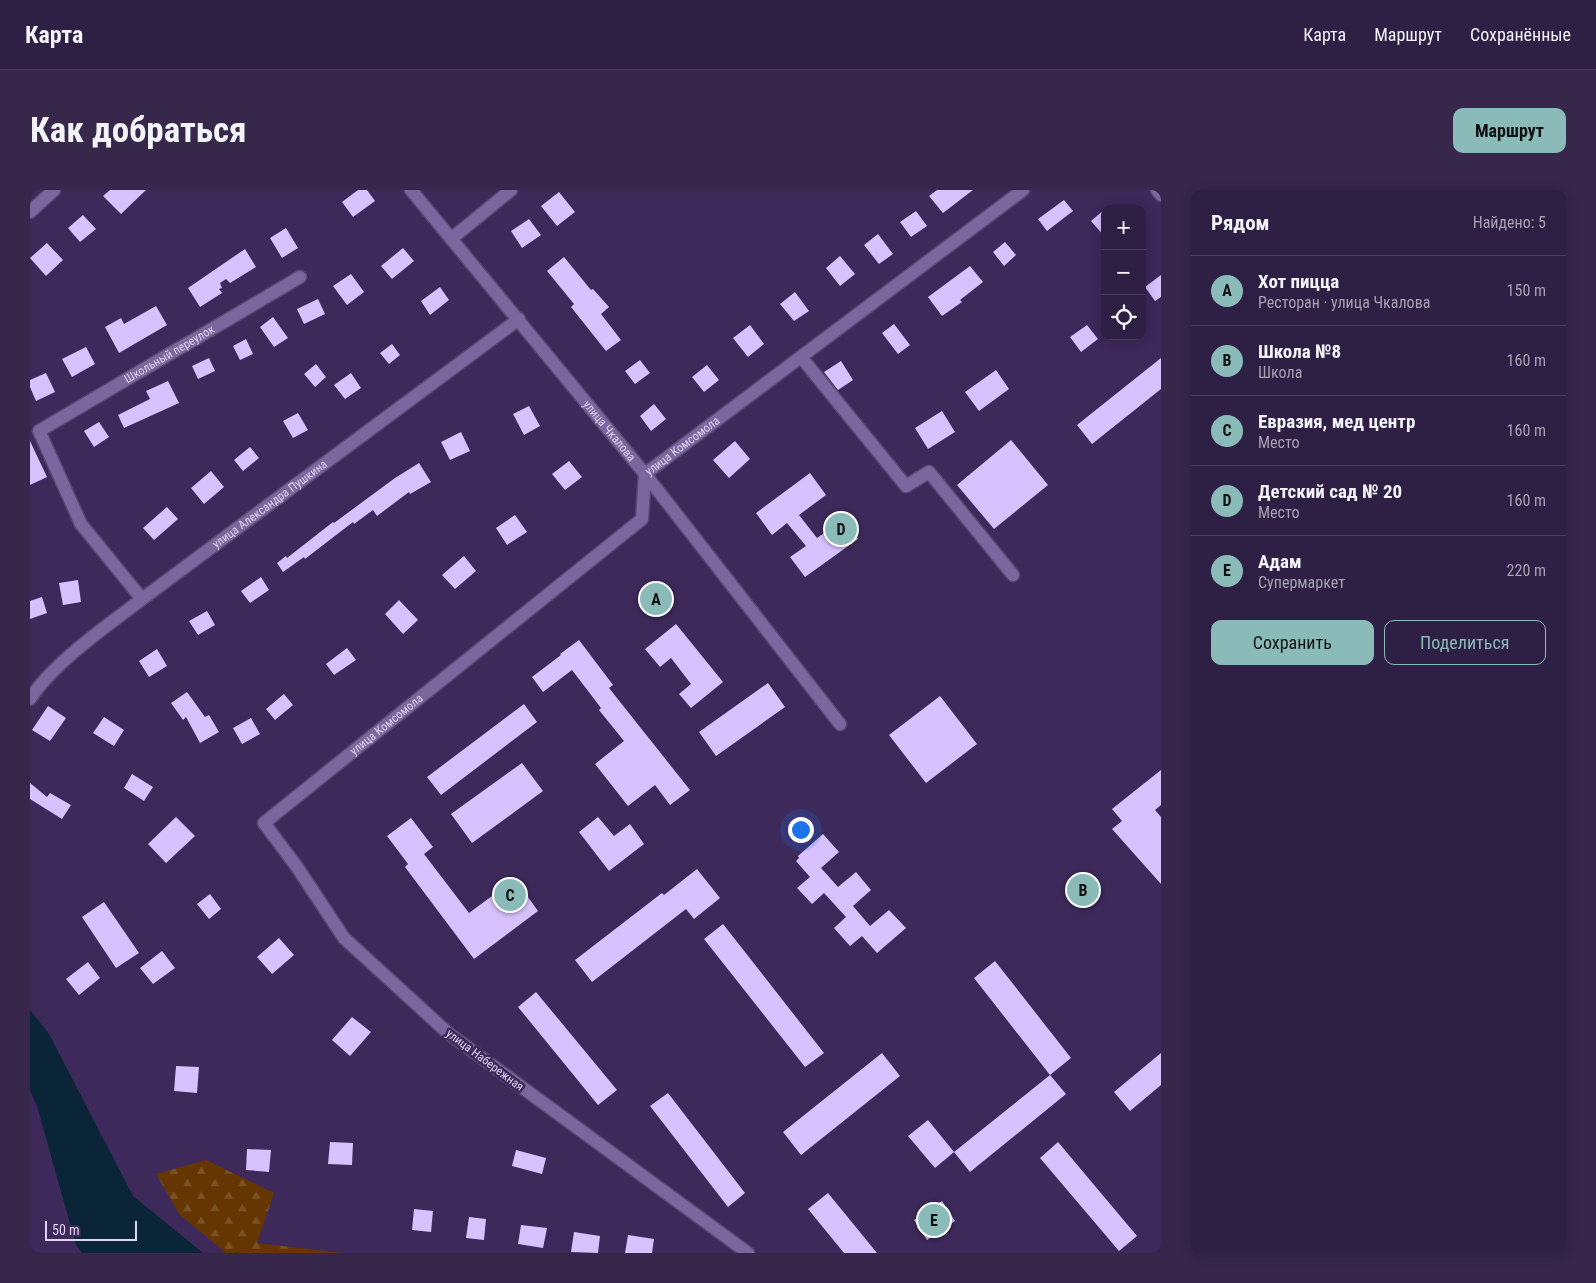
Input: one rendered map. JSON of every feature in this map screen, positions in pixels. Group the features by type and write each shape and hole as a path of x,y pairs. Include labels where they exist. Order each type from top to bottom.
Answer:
{"street":[{"path":"30,212 54,190"},
{"name":"улица Чкалова","path":"411,190 645,474 840,724"},
{"path":"451,239 511,190"},
{"name":"улица Комсомола","path":"264,823 642,519 645,474 1023,190"},
{"path":"1157,190 1161,195"},
{"name":"Школьный переулок","path":"142,599 81,524 39,430 300,277"},
{"name":"улица Александра Пушкина","path":"30,699 39,685 82,646 142,599 519,319"},
{"path":"801,357 906,486 929,472 1013,575"},
{"name":"улица Набережная","path":"264,823 297,867 344,938 448,1033 748,1253"}],"green space":[{"path":"206,1160 274,1193 257,1243 342,1253 226,1253 180,1215 156,1174"}],"water":[{"path":"30,1010 49,1034 133,1196 203,1253 82,1253 76,1245 37,1106 30,1090"}],"building":[{"path":"110,190 146,190 121,214 103,196"},
{"path":"358,190 367,190 375,201 353,217 342,202"},
{"path":"937,190 973,190 943,213 929,196"},
{"path":"559,192 575,212 557,226 541,206"},
{"path":"1064,200 1073,211 1047,231 1038,219"},
{"path":"916,211 927,226 911,237 900,222"},
{"path":"1101,212 1101,232 1091,221"},
{"path":"83,215 96,229 80,242 68,228"},
{"path":"529,219 541,235 522,248 511,231"},
{"path":"286,228 298,248 282,258 270,238"},
{"path":"878,234 893,254 879,264 864,245"},
{"path":"1005,242 1016,255 1004,266 993,252"},
{"path":"47,243 63,260 46,276 30,258"},
{"path":"403,248 414,261 392,279 381,266"},
{"path":"245,249 256,267 230,283 226,279 220,283 222,288 219,289 222,293 200,307 188,288"},
{"path":"840,256 855,274 840,286 826,268"},
{"path":"564,257 591,290 593,289 609,307 601,314 621,340 606,351 571,307 574,304 547,271"},
{"path":"970,266 983,282 960,300 962,302 942,316 928,297"},
{"path":"351,274 364,292 347,305 333,286"},
{"path":"1161,275 1161,297 1155,301 1146,286"},
{"path":"440,287 449,300 430,315 421,301"},
{"path":"795,292 809,311 794,321 780,304"},
{"path":"318,299 325,314 304,324 297,309"},
{"path":"156,306 167,325 119,353 105,327 121,318 124,324"},
{"path":"273,317 288,338 274,347 260,327"},
{"path":"894,324 910,345 898,354 882,333"},
{"path":"750,325 764,344 748,357 733,338"},
{"path":"1087,325 1098,339 1081,352 1070,337"},
{"path":"246,339 253,354 240,360 233,346"},
{"path":"392,344 400,355 389,364 380,353"},
{"path":"86,347 95,364 72,377 62,359"},
{"path":"209,358 215,371 198,379 192,366"},
{"path":"1161,358 1161,389 1092,444 1077,425"},
{"path":"640,360 650,373 635,384 625,371"},
{"path":"841,361 853,380 838,390 824,372"},
{"path":"316,364 326,377 315,387 304,374"},
{"path":"707,365 719,380 704,392 692,377"},
{"path":"996,370 1009,389 979,411 965,392"},
{"path":"46,373 55,392 36,401 30,387 30,380"},
{"path":"351,373 361,388 345,399 334,385"},
{"path":"168,381 179,403 124,428 118,415 150,399 146,391"},
{"path":"654,404 666,419 651,431 640,416"},
{"path":"529,406 540,426 524,435 513,414"},
{"path":"942,411 955,432 928,449 915,428"},
{"path":"298,413 308,430 293,438 283,421"},
{"path":"99,422 109,437 94,447 84,431"},
{"path":"461,432 470,451 450,460 441,442"},
{"path":"1011,440 1048,485 994,529 957,485"},
{"path":"30,441 47,477 30,485"},
{"path":"735,441 750,459 729,478 713,460"},
{"path":"250,447 259,458 243,471 234,460"},
{"path":"569,461 582,477 565,490 552,474"},
{"path":"419,463 431,482 410,494 409,492 377,516 373,510 354,524 353,522 305,559 304,557 283,572 277,563 286,556 287,558 333,522"},
{"path":"211,471 224,487 204,504 191,488"},
{"path":"810,473 826,495 799,515 817,538 844,519 858,539 805,577 790,557 806,546 787,523 772,535 756,513"},
{"path":"167,507 178,519 154,540 143,528"},
{"path":"515,515 527,532 507,545 496,528"},
{"path":"464,556 476,571 455,589 442,575"},
{"path":"261,577 269,590 250,603 241,591"},
{"path":"78,580 81,602 63,605 59,583"},
{"path":"42,597 47,613 30,619 30,601"},
{"path":"399,600 418,620 403,634 385,614"},
{"path":"207,611 215,625 198,635 189,621"},
{"path":"676,624 723,682 691,708 679,694 691,684 671,658 660,667 645,649"},
{"path":"579,640 613,685 609,688 690,790 670,805 655,785 628,806 595,764 624,741 599,710 601,708 572,670 543,692 532,677"},
{"path":"347,648 356,660 334,675 326,664"},
{"path":"157,649 167,666 149,677 139,661"},
{"path":"768,683 785,707 716,756 699,732"},
{"path":"187,692 205,717 209,715 219,732 200,743 186,717 183,720 171,703"},
{"path":"284,694 293,705 275,720 266,709"},
{"path":"940,696 977,744 926,783 889,735"},
{"path":"524,704 537,722 441,795 427,777"},
{"path":"48,706 66,718 50,741 32,730"},
{"path":"104,717 124,730 114,746 93,733"},
{"path":"251,718 260,734 242,744 233,728"},
{"path":"522,763 543,791 472,843 451,814"},
{"path":"1161,770 1161,805 1155,810 1161,817 1161,884 1112,829 1122,821 1112,809"},
{"path":"132,774 153,787 144,801 124,788"},
{"path":"30,783 47,797 50,793 71,805 62,819 30,799"},
{"path":"176,817 195,836 166,863 148,844"},
{"path":"598,817 614,836 630,824 644,844 609,871 579,832"},
{"path":"411,818 433,847 424,854 469,913 515,879 538,911 474,959 405,867 408,864 387,836"},
{"path":"823,834 839,852 821,868 838,887 856,872 871,890 853,906 870,926 889,910 906,928 877,953 862,936 850,946 834,928 846,917 824,893 812,904 797,888 810,877 796,861 799,858 798,856"},
{"path":"697,869 720,898 694,919 686,909 592,982 575,960 662,893 664,895"},
{"path":"210,894 221,909 209,919 197,904"},
{"path":"104,902 139,953 116,968 82,917"},
{"path":"723,924 824,1053 805,1067 704,939"},
{"path":"279,938 294,955 272,974 257,957"},
{"path":"162,951 175,968 153,984 140,968"},
{"path":"995,961 1071,1058 1050,1075 974,978"},
{"path":"88,962 100,978 79,995 66,979"},
{"path":"536,992 617,1090 598,1105 518,1007"},
{"path":"352,1017 371,1032 350,1056 332,1040"},
{"path":"882,1053 900,1076 801,1155 783,1132"},
{"path":"1161,1053 1161,1085 1130,1111 1114,1092"},
{"path":"176,1066 199,1067 197,1093 174,1091"},
{"path":"1050,1075 1066,1094 970,1172 954,1152"},
{"path":"668,1093 745,1193 728,1207 650,1106"},
{"path":"928,1120 954,1152 935,1168 908,1136"},
{"path":"330,1142 353,1143 352,1165 328,1164"},
{"path":"1058,1142 1137,1236 1119,1251 1040,1158"},
{"path":"247,1149 271,1150 269,1172 246,1170"},
{"path":"516,1150 546,1158 542,1174 512,1166"},
{"path":"828,1193 877,1253 844,1253 808,1209"},
{"path":"942,1201 955,1221 927,1240 914,1220"},
{"path":"414,1209 433,1211 431,1232 412,1230"},
{"path":"469,1217 486,1219 484,1240 466,1238"},
{"path":"521,1225 547,1228 543,1248 518,1244"},
{"path":"574,1232 600,1236 598,1253 571,1252"},
{"path":"628,1235 654,1239 652,1253 625,1253"}],"place":[{"name":"Детский сад № 20","path":"841,529"},
{"name":"Хот пицца","path":"656,599"},
{"name":"Школа №8","path":"1083,890"},
{"name":"Евразия, мед центр","path":"510,895"},
{"name":"Адам","path":"934,1220"}]}
